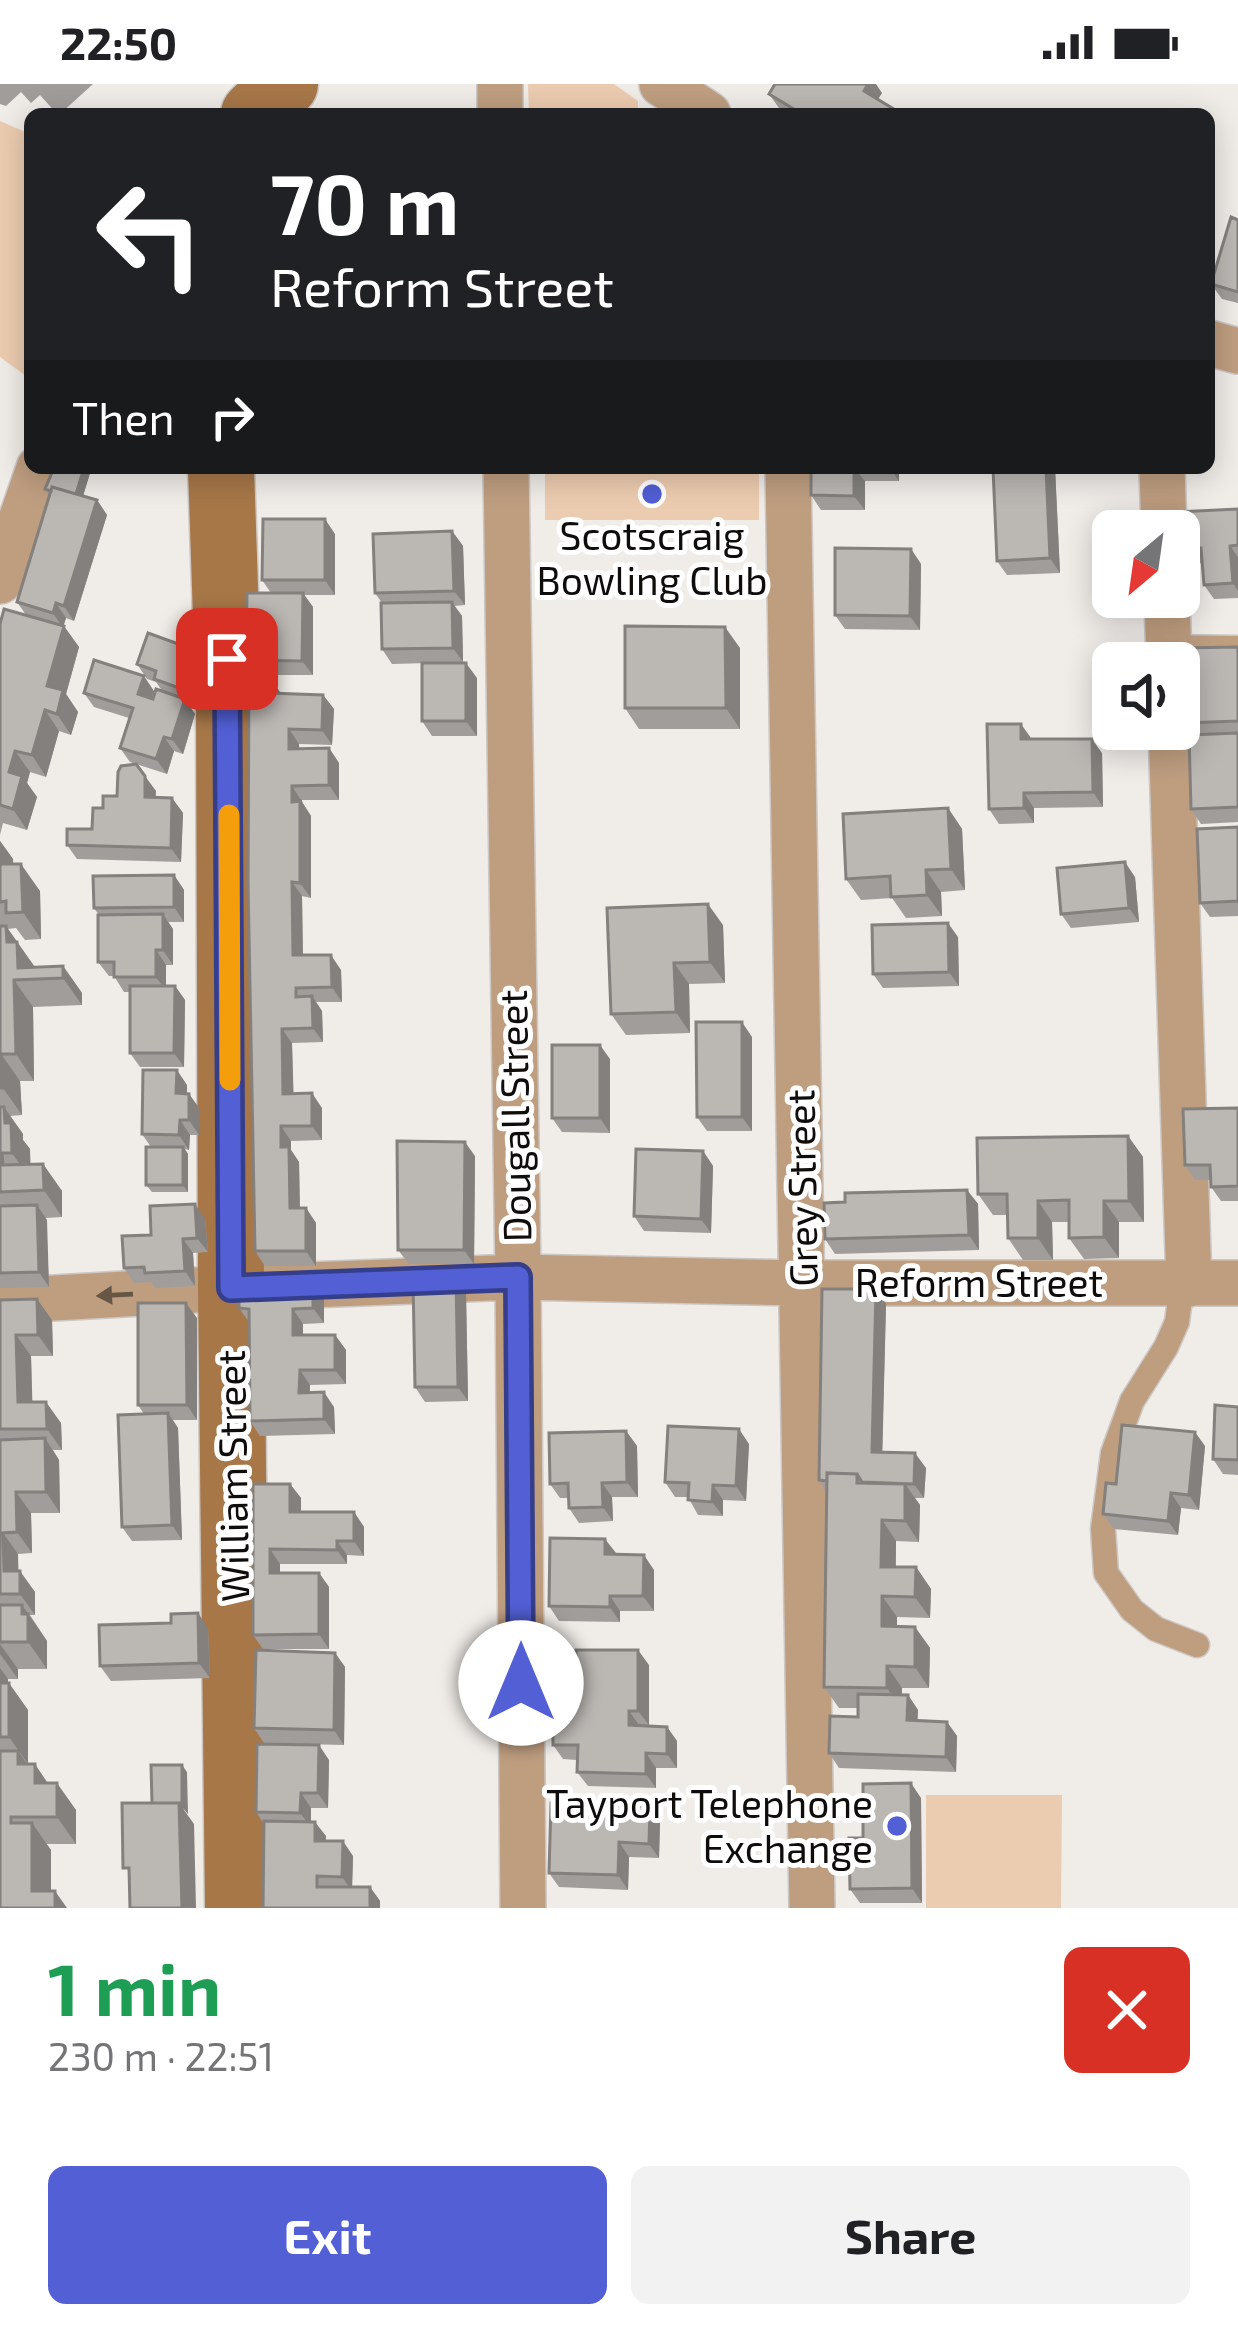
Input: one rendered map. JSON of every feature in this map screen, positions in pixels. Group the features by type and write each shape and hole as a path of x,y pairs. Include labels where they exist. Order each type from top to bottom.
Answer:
{"main road":[{"path":"260,108 285,84"},
{"name":"William Street","path":"221,474 229,707 238,1908"}],"street":[{"path":"662,84 699,108"},
{"path":"0,581 37,474"},
{"name":"Dougall Street","path":"506,474 523,1908"},
{"name":"Grey Street","path":"788,474 812,1908"},
{"path":"1162,474 1164,510"},
{"path":"1172,750 1186,1284"},
{"name":"Reform Street","path":"0,1301 518,1277 803,1283 1238,1282"}],"lane":[{"path":"1200,652 1238,648"},
{"path":"1186,1284 1177,1322 1132,1401 1113,1453 1103,1529 1106,1573 1132,1610 1156,1629 1197,1645"}],"shaded area":[{"path":"528,84 614,84 638,101 638,108 529,108"},
{"path":"0,121 24,131 24,375 0,357"},
{"name":"Scotscraig Bowling Club","path":"545,474 759,474 759,520 545,520"},
{"path":"926,1795 1062,1795 1061,1908 926,1908"}],"building":[{"path":"775,84 868,84 864,91 892,108 792,108 769,94"},
{"path":"1231,217 1238,220 1238,292 1215,285"},
{"path":"51,474 82,474 76,494 45,489"},
{"path":"811,474 854,474 854,496 811,495"},
{"path":"993,474 1046,474 1050,558 997,561"},
{"path":"52,487 97,500 64,606 56,603 53,613 17,602"},
{"path":"1238,509 1238,545 1230,546 1233,583 1204,585 1200,511"},
{"path":"263,519 325,519 325,580 262,580"},
{"path":"452,531 454,591 375,593 373,534"},
{"path":"835,548 911,549 910,616 835,615"},
{"path":"247,593 303,593 302,661 246,660"},
{"path":"452,602 453,648 382,649 381,603"},
{"path":"4,609 64,626 47,686 63,690 57,714 45,710 32,755 15,751 9,772 22,776 13,809 0,805 0,624"},
{"path":"625,626 725,627 726,708 625,708"},
{"path":"148,633 187,647 188,672 182,689 154,679 156,671 137,664"},
{"path":"1238,647 1238,721 1200,722 1200,648"},
{"path":"94,660 144,676 138,694 153,699 156,689 185,699 172,739 164,737 156,759 120,748 133,708 84,693"},
{"path":"422,663 466,663 466,721 422,721"},
{"path":"249,676 270,677 269,693 323,695 322,730 289,729 289,749 329,748 329,785 292,786 292,802 300,801 300,883 292,882 293,955 331,955 332,987 296,988 296,997 312,996 313,1028 282,1029 283,1094 312,1093 312,1126 281,1126 281,1147 289,1147 290,1208 306,1208 306,1251 255,1251"},
{"path":"987,724 1021,724 1021,739 1092,739 1093,792 1024,793 1024,808 989,809"},
{"path":"1238,733 1238,807 1191,809 1189,750 1200,750 1200,735"},
{"path":"136,764 145,776 145,797 172,798 171,848 67,845 67,829 92,829 93,808 103,808 103,796 117,796 121,766"},
{"path":"948,808 951,869 926,870 927,895 891,897 890,876 846,879 843,814"},
{"path":"1238,827 1238,901 1200,903 1197,829"},
{"path":"1125,862 1129,908 1061,914 1057,868"},
{"path":"0,864 21,864 23,912 6,913 6,901 0,902"},
{"path":"174,875 174,907 94,908 93,876"},
{"path":"708,904 710,962 674,963 676,1012 611,1014 607,908"},
{"path":"163,914 163,950 156,950 156,977 114,977 114,962 98,962 98,915"},
{"path":"948,923 949,972 873,974 872,925"},
{"path":"0,926 6,926 7,942 17,942 18,968 63,966 63,978 14,980 16,1054 1,1054 3,1088 0,1088"},
{"path":"130,986 175,986 174,1053 130,1053"},
{"path":"696,1022 742,1022 742,1117 697,1117"},
{"path":"552,1045 600,1045 600,1118 552,1118"},
{"path":"143,1070 177,1070 176,1093 189,1094 189,1120 180,1120 179,1135 142,1134"},
{"path":"0,1107 4,1107 5,1123 11,1123 12,1153 2,1153 3,1165 43,1164 44,1190 0,1192"},
{"path":"1238,1108 1238,1186 1211,1187 1210,1165 1185,1165 1183,1109"},
{"path":"1128,1136 1129,1201 1104,1201 1104,1237 1069,1238 1069,1200 1038,1201 1038,1238 1008,1238 1007,1194 978,1194 977,1138"},
{"path":"397,1141 465,1142 464,1250 398,1250"},
{"path":"146,1147 183,1147 183,1185 146,1185"},
{"path":"636,1149 703,1151 701,1219 634,1216"},
{"path":"967,1190 969,1235 825,1239 824,1203 845,1202 845,1193"},
{"path":"195,1204 197,1238 183,1239 185,1271 145,1273 144,1267 124,1268 122,1236 151,1235 150,1206"},
{"path":"37,1205 39,1272 0,1273 0,1206"},
{"path":"313,1277 313,1308 293,1309 293,1335 335,1335 335,1370 300,1370 299,1393 324,1392 324,1419 250,1421 249,1309 239,1308 239,1278"},
{"path":"456,1279 458,1387 415,1387 413,1280"},
{"path":"822,1289 876,1289 872,1452 915,1453 914,1484 862,1482 857,1474 827,1473 827,1481 819,1480"},
{"path":"37,1299 38,1335 16,1335 18,1402 46,1402 47,1429 0,1429 0,1300"},
{"path":"138,1303 186,1303 187,1405 138,1405"},
{"path":"1215,1405 1238,1407 1238,1460 1213,1459"},
{"path":"168,1413 172,1525 122,1527 118,1415"},
{"path":"1122,1425 1195,1432 1189,1495 1171,1493 1168,1521 1103,1514 1106,1483 1116,1484"},
{"path":"668,1426 739,1429 736,1486 713,1485 712,1502 688,1500 689,1483 665,1482"},
{"path":"626,1431 627,1482 602,1483 603,1507 569,1508 568,1483 550,1484 549,1433"},
{"path":"45,1438 46,1492 16,1492 17,1532 3,1533 4,1571 20,1571 20,1594 0,1594 0,1440"},
{"path":"827,1473 857,1474 857,1483 905,1484 905,1521 882,1520 881,1567 916,1567 915,1597 882,1596 882,1626 915,1627 915,1667 887,1666 887,1688 824,1687"},
{"path":"253,1484 290,1484 290,1512 354,1512 354,1541 337,1541 337,1550 270,1549 270,1573 319,1573 319,1634 253,1635"},
{"path":"550,1538 605,1539 605,1554 644,1555 643,1596 610,1596 610,1607 549,1606"},
{"path":"0,1605 22,1605 22,1614 28,1614 28,1642 0,1642"},
{"path":"198,1613 199,1663 100,1666 99,1625 171,1623 171,1614"},
{"path":"256,1650 335,1653 334,1730 254,1728"},
{"path":"576,1650 638,1650 638,1711 629,1711 629,1725 667,1727 667,1754 646,1753 646,1774 577,1772 578,1745 553,1745 552,1669 576,1669"},
{"path":"0,1683 9,1683 9,1737 0,1737"},
{"path":"858,1694 908,1695 907,1720 947,1722 946,1757 829,1753 830,1716 858,1717"},
{"path":"257,1744 319,1745 318,1793 301,1793 300,1813 256,1812"},
{"path":"0,1751 18,1751 18,1764 35,1764 35,1783 57,1783 57,1817 11,1817 11,1823 32,1823 32,1891 55,1891 55,1908 0,1908"},
{"path":"151,1765 182,1765 182,1807 152,1803"},
{"name":"Tayport Telephone Exchange","path":"911,1783 912,1888 850,1889 849,1838 863,1838 863,1784"},
{"path":"122,1803 179,1803 182,1908 130,1908 129,1868 123,1868"},
{"path":"551,1803 650,1807 649,1844 619,1842 618,1875 549,1873"},
{"path":"264,1821 315,1822 315,1841 343,1841 342,1877 317,1876 317,1887 370,1887 370,1908 263,1908"}],"slow traffic":[{"path":"229,815 230,1080"}],"place":[{"name":"Scotscraig Bowling Club","path":"652,494"},
{"name":"Tayport Telephone Exchange","path":"897,1826"}],"route":[{"path":"227,659 231,1288 518,1277 521,1683"}]}
